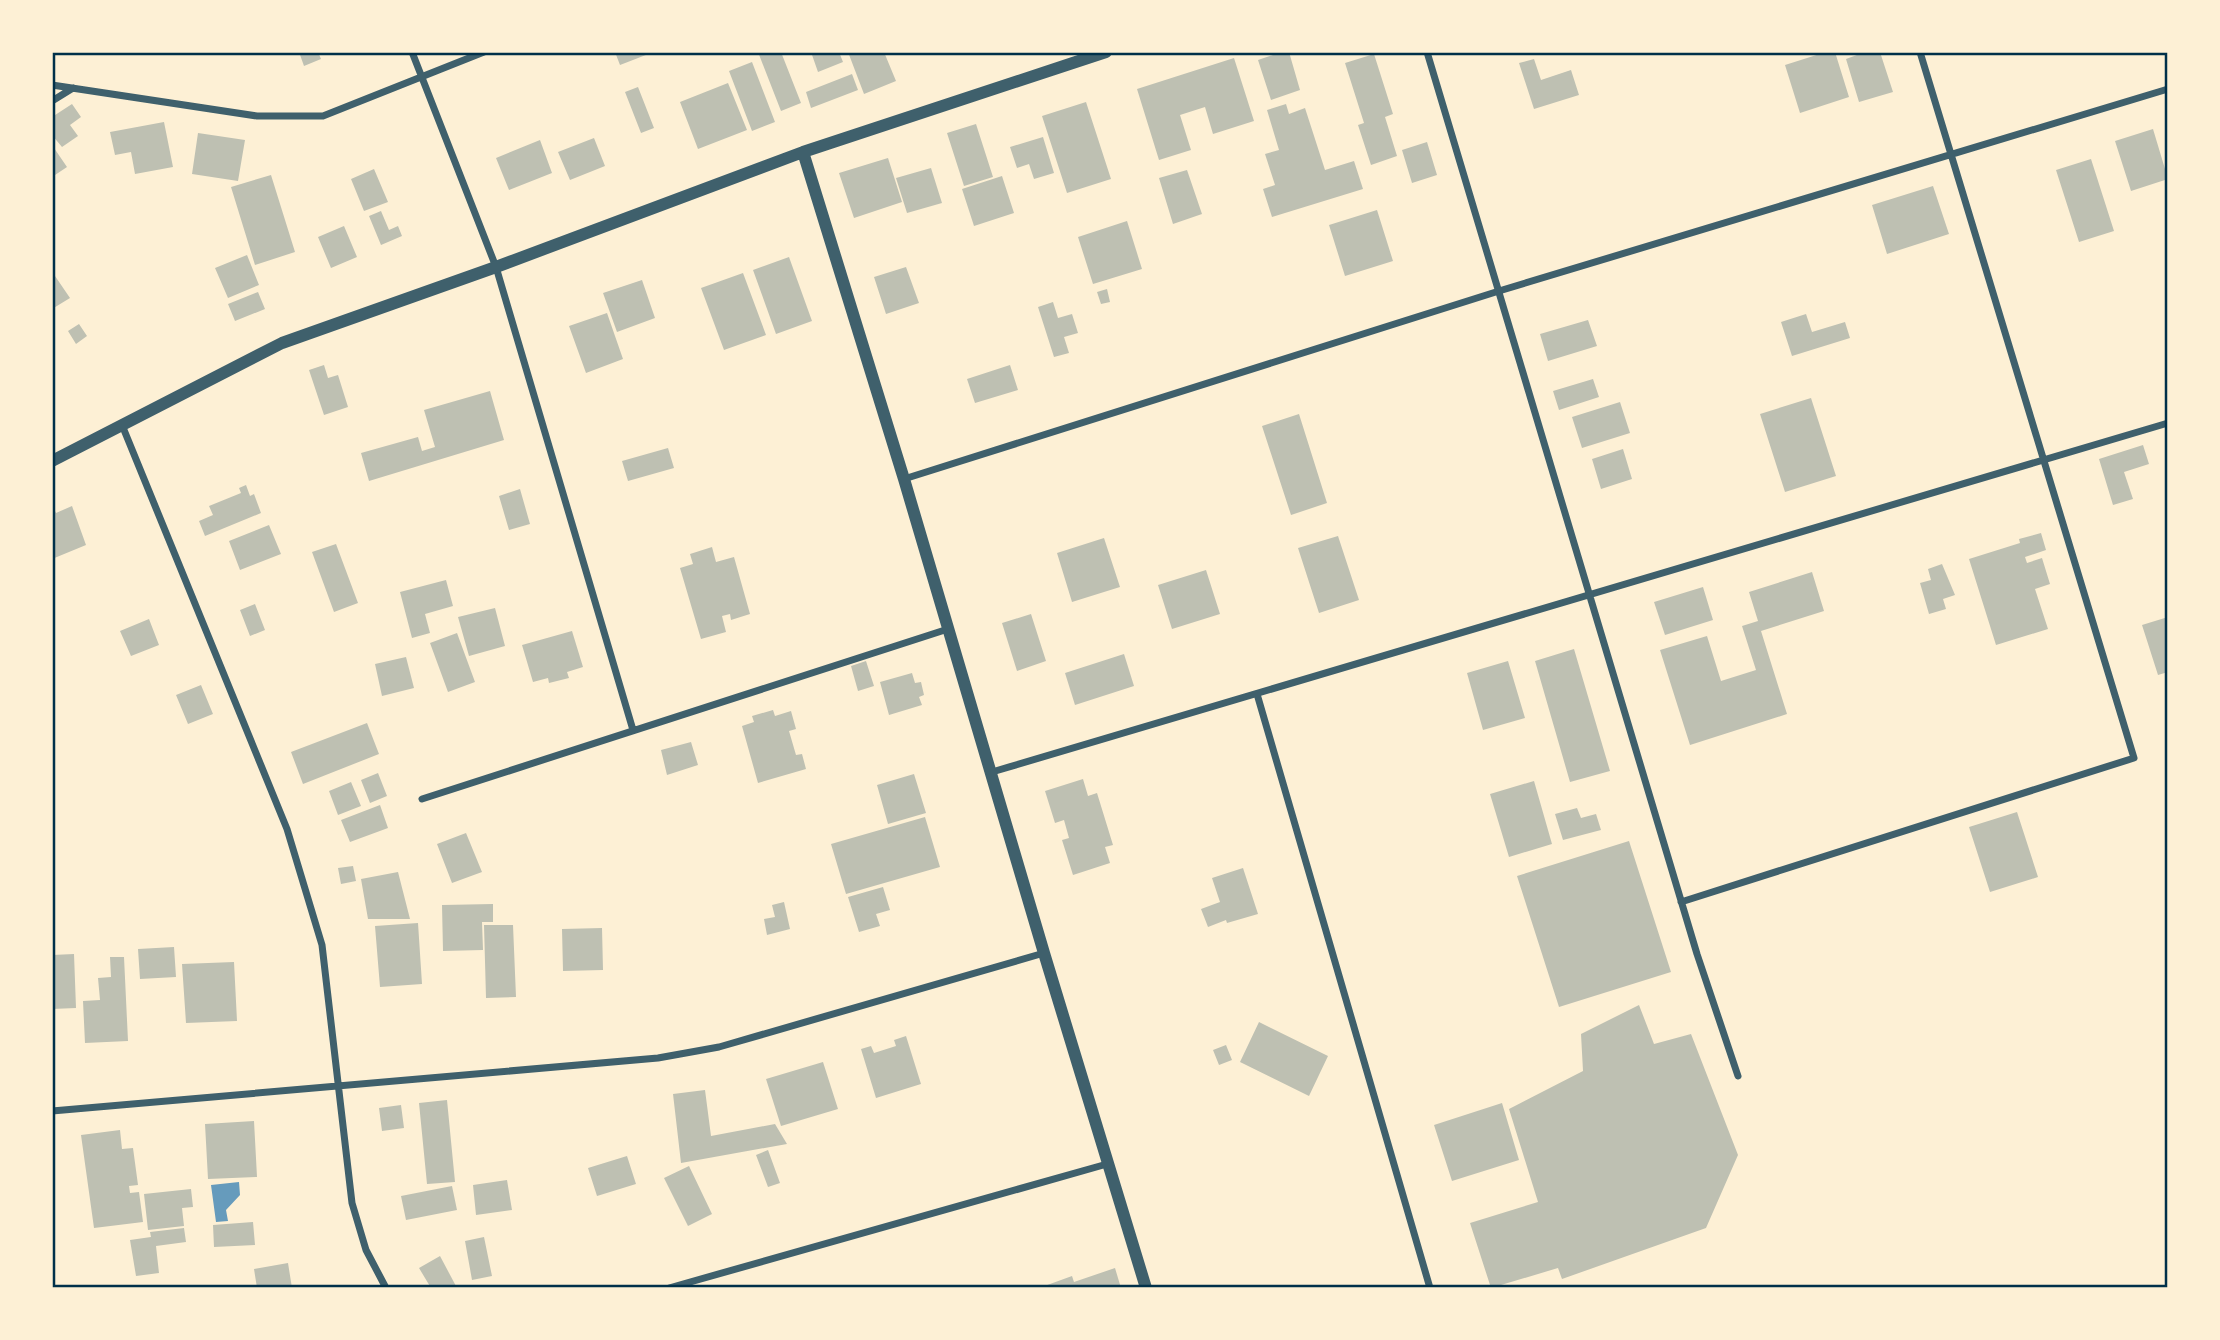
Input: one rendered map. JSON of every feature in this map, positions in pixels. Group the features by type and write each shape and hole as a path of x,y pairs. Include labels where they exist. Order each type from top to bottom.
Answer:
{"street":[{"path":"412,52 496,267 634,730"},
{"path":"52,85 257,116 323,116 484,52"},
{"path":"52,461 282,343 496,267 803,152 1106,52"},
{"path":"1427,52 1681,902 1738,1076"},
{"path":"1681,902 2134,758 1920,52"},
{"path":"52,101 73,88"},
{"path":"904,478 1499,291 2168,89"},
{"path":"803,152 904,478 1107,1164 1146,1287"},
{"path":"992,772 2168,423"},
{"path":"122,425 287,829 322,946 352,1203 366,1250 386,1287"},
{"path":"422,799 948,629"},
{"path":"1257,694 1430,1287"},
{"path":"52,1111 658,1058 719,1047 1044,953"},
{"path":"669,1287 1107,1164"}],"water":[{"path":"239,1182 240,1195 226,1210 228,1221 216,1222 211,1185"}],"building":[{"path":"299,52 318,52 321,59 304,66"},
{"path":"615,52 651,52 651,53 620,65"},
{"path":"758,52 781,52 801,103 781,111"},
{"path":"811,52 839,52 843,62 818,72"},
{"path":"848,52 884,52 896,81 864,94"},
{"path":"1289,52 1300,90 1271,100 1258,60"},
{"path":"1826,52 1835,52 1849,97 1800,113 1785,65"},
{"path":"1865,52 1880,52 1893,92 1859,102 1846,59"},
{"path":"1374,54 1393,114 1385,117 1397,156 1371,165 1358,125 1364,123 1345,63"},
{"path":"1234,58 1254,121 1213,134 1205,107 1180,115 1191,150 1159,160 1137,89"},
{"path":"1534,59 1541,80 1571,70 1579,95 1534,109 1519,63"},
{"path":"752,62 775,122 752,131 729,71"},
{"path":"852,74 858,90 811,108 806,92"},
{"path":"728,83 747,130 698,149 680,102"},
{"path":"638,87 654,128 641,133 625,92"},
{"path":"1086,102 1111,179 1067,193 1042,116"},
{"path":"72,104 81,117 70,125 78,136 62,147 52,135 52,117"},
{"path":"1286,104 1289,114 1305,108 1325,170 1354,161 1363,189 1272,217 1263,189 1275,185 1265,154 1279,150 1267,110"},
{"path":"164,122 173,167 135,174 131,152 115,155 110,132"},
{"path":"976,124 993,177 964,186 947,133"},
{"path":"2153,129 2168,179 2131,191 2115,141"},
{"path":"198,133 245,140 238,181 192,174"},
{"path":"1043,137 1054,173 1034,179 1029,164 1017,168 1010,147"},
{"path":"594,138 605,166 570,180 558,152"},
{"path":"540,140 552,173 509,190 496,158"},
{"path":"1427,142 1437,175 1412,183 1402,150"},
{"path":"52,145 67,167 52,177"},
{"path":"888,158 902,202 854,218 839,173"},
{"path":"2091,159 2114,231 2079,242 2056,170"},
{"path":"931,168 942,203 907,213 896,178"},
{"path":"374,169 388,202 364,211 351,179"},
{"path":"1187,170 1202,214 1173,224 1159,178"},
{"path":"271,175 295,252 255,265 231,187"},
{"path":"1002,176 1014,213 974,226 962,189"},
{"path":"1933,186 1949,234 1887,254 1872,205"},
{"path":"1377,210 1393,261 1345,276 1329,225"},
{"path":"381,211 389,230 398,226 402,236 381,245 369,216"},
{"path":"1127,221 1142,269 1093,284 1078,237"},
{"path":"344,226 357,257 331,268 318,237"},
{"path":"247,255 259,285 228,298 215,268"},
{"path":"789,257 812,321 776,334 753,270"},
{"path":"906,267 919,303 886,314 874,277"},
{"path":"743,273 766,335 724,350 701,288"},
{"path":"55,276 70,298 52,309 52,277"},
{"path":"642,280 655,318 617,332 603,293"},
{"path":"1107,289 1110,302 1101,304 1097,292"},
{"path":"258,292 265,309 235,321 228,304"},
{"path":"1053,302 1058,318 1072,314 1078,333 1064,337 1069,353 1054,357 1038,307"},
{"path":"607,313 623,359 586,373 569,326"},
{"path":"1806,314 1812,332 1845,322 1850,338 1792,356 1781,322"},
{"path":"1588,320 1597,346 1548,361 1540,334"},
{"path":"79,324 87,336 76,344 68,331"},
{"path":"324,365 328,378 338,375 348,407 324,415 309,370"},
{"path":"1010,365 1018,390 975,403 967,379"},
{"path":"1593,379 1599,397 1559,410 1553,391"},
{"path":"490,391 504,440 369,481 361,453 418,437 422,451 435,447 424,410"},
{"path":"1811,398 1836,476 1785,492 1760,414"},
{"path":"1620,402 1630,433 1582,448 1572,417"},
{"path":"1299,414 1327,503 1291,515 1262,426"},
{"path":"2143,445 2149,464 2124,472 2133,499 2113,505 2099,459"},
{"path":"668,448 674,468 628,481 622,461"},
{"path":"1623,449 1632,479 1601,489 1592,459"},
{"path":"246,485 250,496 254,494 261,513 205,536 199,521 213,515 209,506 241,493 239,488"},
{"path":"520,489 530,524 509,530 499,496"},
{"path":"52,505 56,513 72,506 86,545 52,559"},
{"path":"269,525 281,554 240,570 229,541"},
{"path":"2041,533 2046,550 2025,557 2027,563 2042,558 2050,584 2035,589 2048,629 1996,645 1969,559 2020,543 2019,539"},
{"path":"1338,536 1359,600 1319,613 1298,548"},
{"path":"1104,538 1120,587 1072,602 1057,553"},
{"path":"336,544 358,603 334,612 312,552"},
{"path":"712,547 716,562 734,557 750,614 731,620 730,614 722,616 726,632 701,639 680,568 693,564 690,554"},
{"path":"1942,564 1955,595 1943,599 1946,609 1929,614 1920,583 1931,580 1928,569"},
{"path":"1206,570 1220,614 1172,629 1158,585"},
{"path":"1812,572 1824,611 1761,631 1787,714 1690,745 1660,650 1707,636 1721,681 1756,670 1742,626 1758,621 1749,592"},
{"path":"446,580 453,606 425,614 430,633 412,638 400,592"},
{"path":"1703,587 1713,620 1665,635 1654,602"},
{"path":"255,604 265,630 250,636 240,610"},
{"path":"495,608 505,646 469,656 458,617"},
{"path":"1031,614 1046,661 1017,671 1002,623"},
{"path":"2168,617 2168,672 2158,675 2142,625"},
{"path":"149,619 159,645 131,656 120,631"},
{"path":"572,631 583,667 567,672 569,678 549,683 548,678 533,682 522,645"},
{"path":"457,633 475,682 448,692 430,643"},
{"path":"1574,649 1610,771 1570,782 1535,661"},
{"path":"1124,654 1134,686 1075,705 1065,673"},
{"path":"406,657 414,688 382,696 375,664"},
{"path":"866,661 874,686 858,691 851,666"},
{"path":"1508,661 1525,718 1483,730 1467,673"},
{"path":"912,673 915,683 921,682 924,695 919,697 922,705 889,715 880,682"},
{"path":"201,685 213,714 188,724 176,695"},
{"path":"773,710 775,716 791,711 796,729 789,731 796,755 802,754 806,769 758,783 742,726 754,722 752,716"},
{"path":"367,723 379,754 303,784 291,752"},
{"path":"691,742 698,765 667,775 661,750"},
{"path":"378,773 387,796 370,803 361,780"},
{"path":"914,774 926,813 888,824 877,785"},
{"path":"1083,779 1088,796 1097,793 1113,845 1105,847 1110,863 1073,875 1062,840 1069,838 1064,820 1055,823 1045,791"},
{"path":"1534,781 1552,844 1509,857 1490,794"},
{"path":"351,782 361,806 338,815 329,791"},
{"path":"380,805 388,828 350,842 341,820"},
{"path":"1577,808 1581,818 1596,814 1601,830 1563,840 1555,814"},
{"path":"2017,812 2038,877 1990,892 1969,827"},
{"path":"925,817 940,867 846,894 831,844"},
{"path":"466,833 482,872 452,883 437,844"},
{"path":"1629,841 1671,972 1559,1007 1517,876"},
{"path":"353,866 356,881 341,884 338,868"},
{"path":"1243,868 1258,914 1227,923 1226,920 1208,927 1201,909 1220,902 1212,878"},
{"path":"398,872 410,919 368,919 361,879"},
{"path":"883,887 890,910 876,914 880,926 859,932 848,897"},
{"path":"784,902 790,929 767,935 764,919 775,917 772,905"},
{"path":"493,904 493,922 482,922 483,950 443,951 442,905"},
{"path":"418,923 422,984 380,987 375,926"},
{"path":"484,925 513,925 516,997 486,998"},
{"path":"602,928 603,970 563,971 562,929"},
{"path":"174,947 176,977 140,979 138,949"},
{"path":"74,954 76,1008 52,1009 52,955"},
{"path":"110,957 124,957 128,1041 85,1043 83,1001 100,1000 98,978 111,977"},
{"path":"234,962 237,1021 186,1023 182,964"},
{"path":"1639,1005 1654,1044 1691,1034 1738,1155 1706,1228 1562,1279 1558,1268 1491,1288 1470,1223 1538,1202 1509,1109 1583,1071 1581,1034"},
{"path":"1259,1022 1328,1056 1309,1096 1240,1062"},
{"path":"906,1036 921,1084 876,1098 861,1049 871,1046 874,1053 896,1046 894,1040"},
{"path":"1226,1045 1232,1060 1219,1065 1213,1050"},
{"path":"823,1062 838,1109 781,1126 766,1079"},
{"path":"705,1090 711,1136 775,1124 787,1144 681,1163 673,1094"},
{"path":"447,1100 455,1182 427,1184 419,1103"},
{"path":"1502,1103 1519,1160 1452,1181 1434,1125"},
{"path":"401,1105 404,1128 382,1131 379,1108"},
{"path":"254,1121 257,1177 208,1179 205,1124"},
{"path":"120,1130 122,1149 133,1148 138,1185 129,1186 130,1193 139,1192 143,1222 94,1228 81,1135"},
{"path":"768,1150 780,1183 768,1187 756,1155"},
{"path":"627,1156 636,1184 597,1196 588,1168"},
{"path":"689,1166 712,1214 688,1226 664,1178"},
{"path":"507,1180 512,1210 476,1215 473,1185"},
{"path":"452,1186 457,1210 406,1220 401,1196"},
{"path":"191,1189 193,1207 182,1208 184,1226 148,1230 144,1194"},
{"path":"253,1222 255,1245 214,1247 213,1225"},
{"path":"184,1228 186,1242 156,1246 159,1273 136,1276 130,1240 151,1237 150,1232"},
{"path":"484,1237 492,1276 472,1280 465,1241"},
{"path":"440,1256 457,1288 431,1288 419,1268"},
{"path":"288,1263 292,1288 257,1288 254,1269"},
{"path":"1115,1268 1121,1288 1039,1288 1072,1276 1074,1282"}]}
